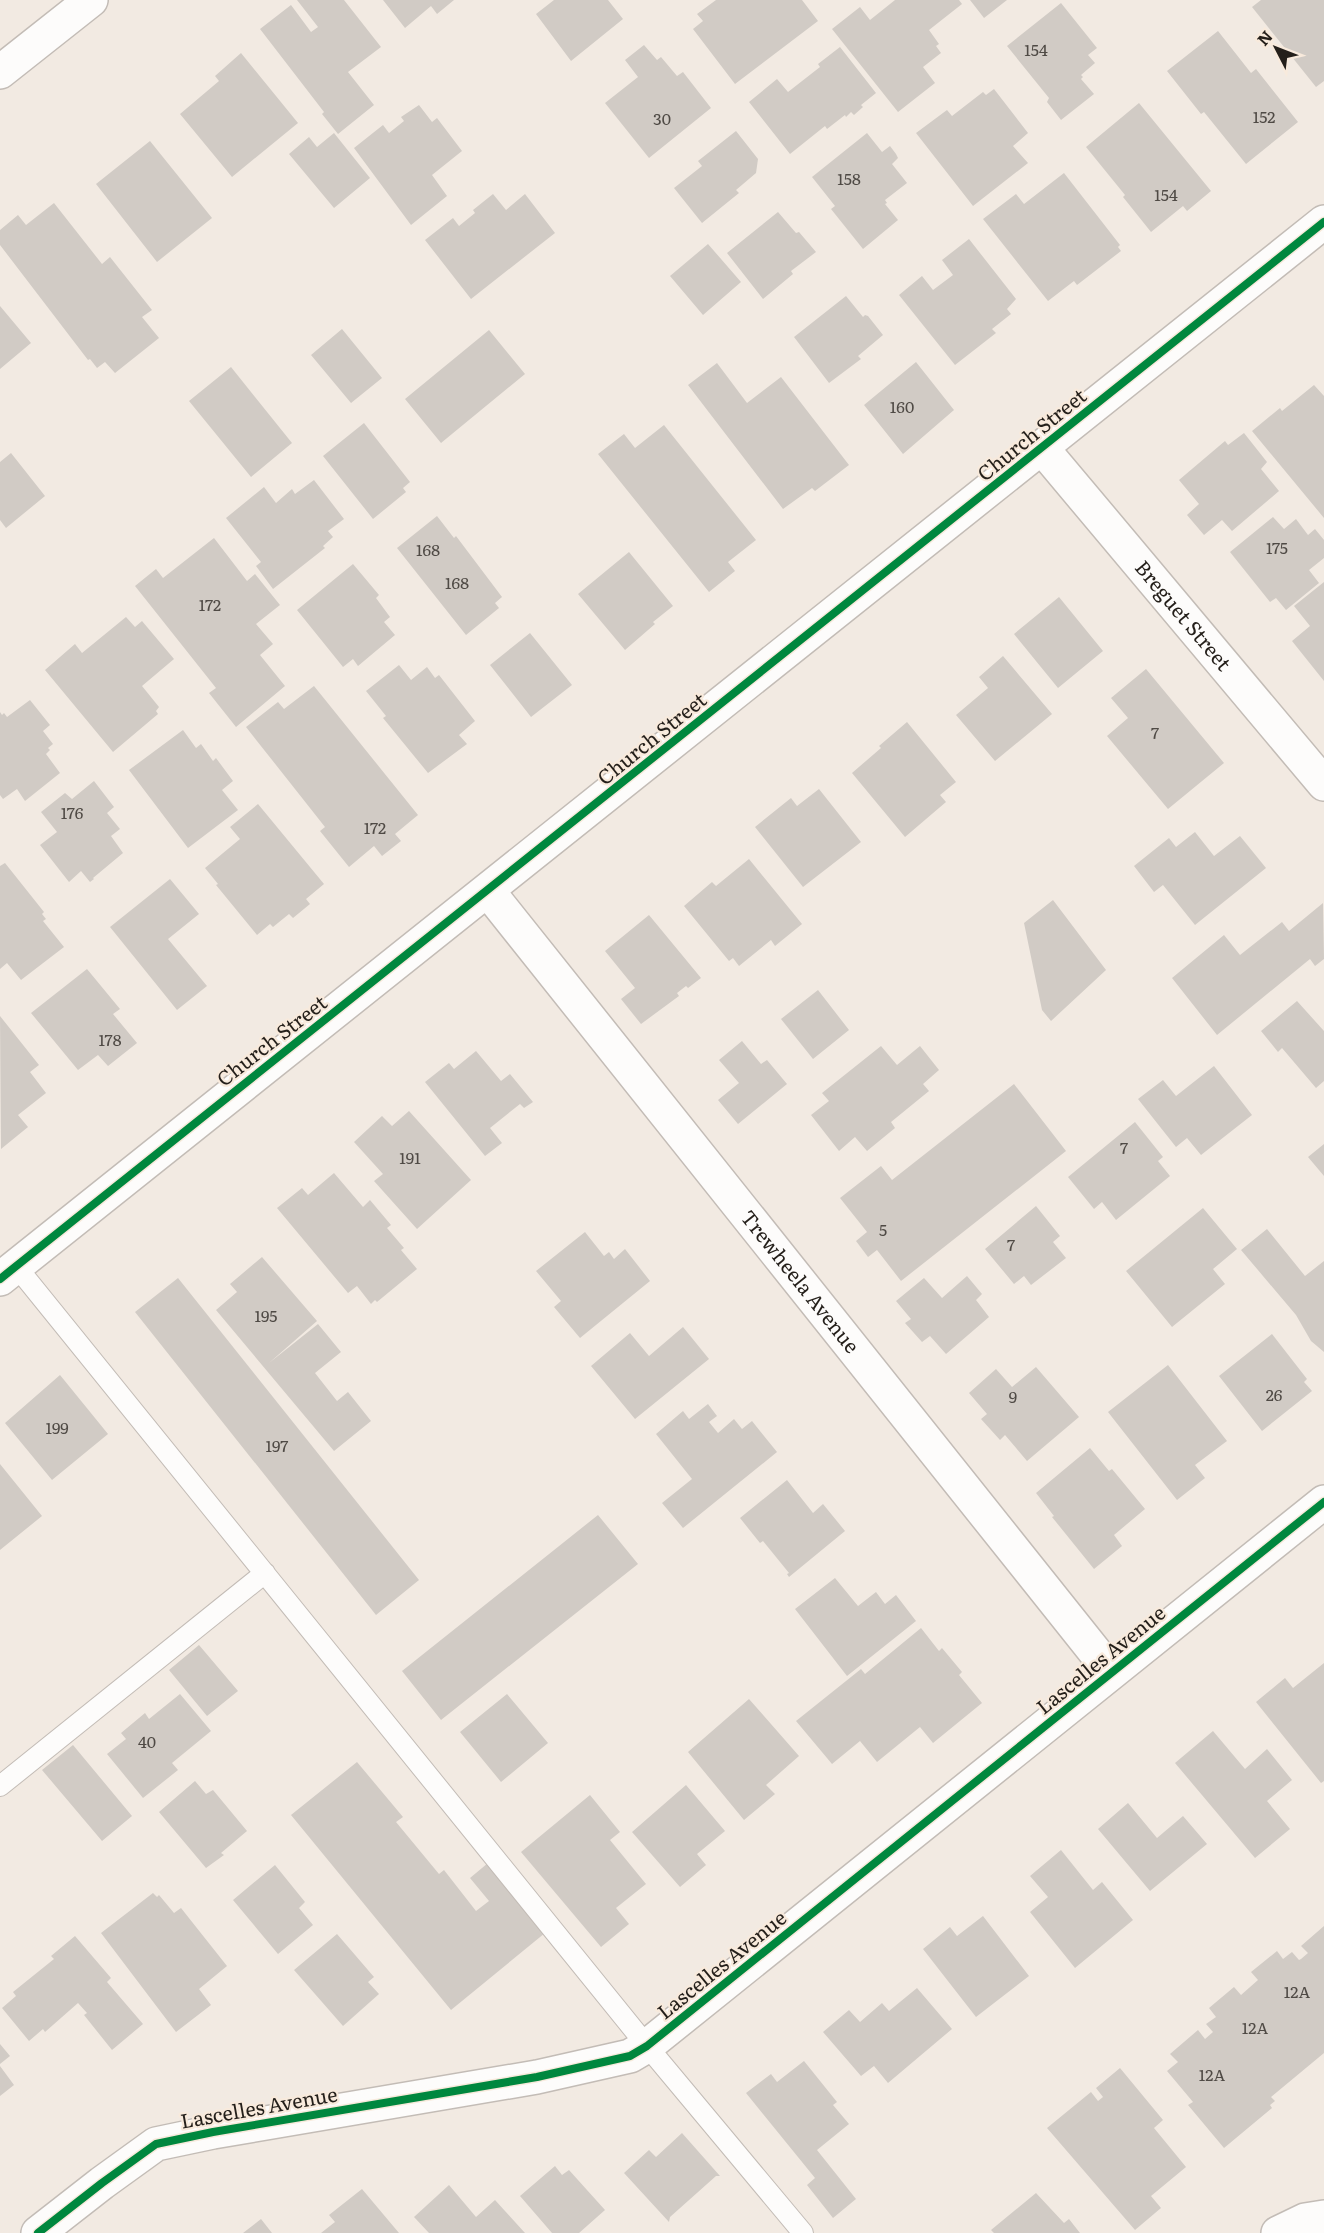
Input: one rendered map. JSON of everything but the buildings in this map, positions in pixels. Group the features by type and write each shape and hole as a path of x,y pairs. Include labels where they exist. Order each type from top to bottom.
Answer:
{"street":[{"path":"0,72 91,0"},
{"name":"Church Street","path":"8,1272 489,891 1324,222"},
{"name":"Breguet Street","path":"1042,448 1324,784"},
{"name":"Trewheela Avenue","path":"489,891 1111,1672"},
{"name":"Lascelles Avenue","path":"38,2233 156,2144 213,2132 537,2077 630,2056 647,2046 1324,1502"},
{"path":"1278,2233 1305,2220 1324,2217"}],"lane":[{"path":"8,1272 265,1573 647,2046 803,2233"},
{"path":"0,1786 265,1573"}],"cycle path":[{"path":"0,1279 1324,222"},
{"path":"38,2233 156,2144 213,2132 537,2077 630,2056 647,2046 1324,1502"}]}
